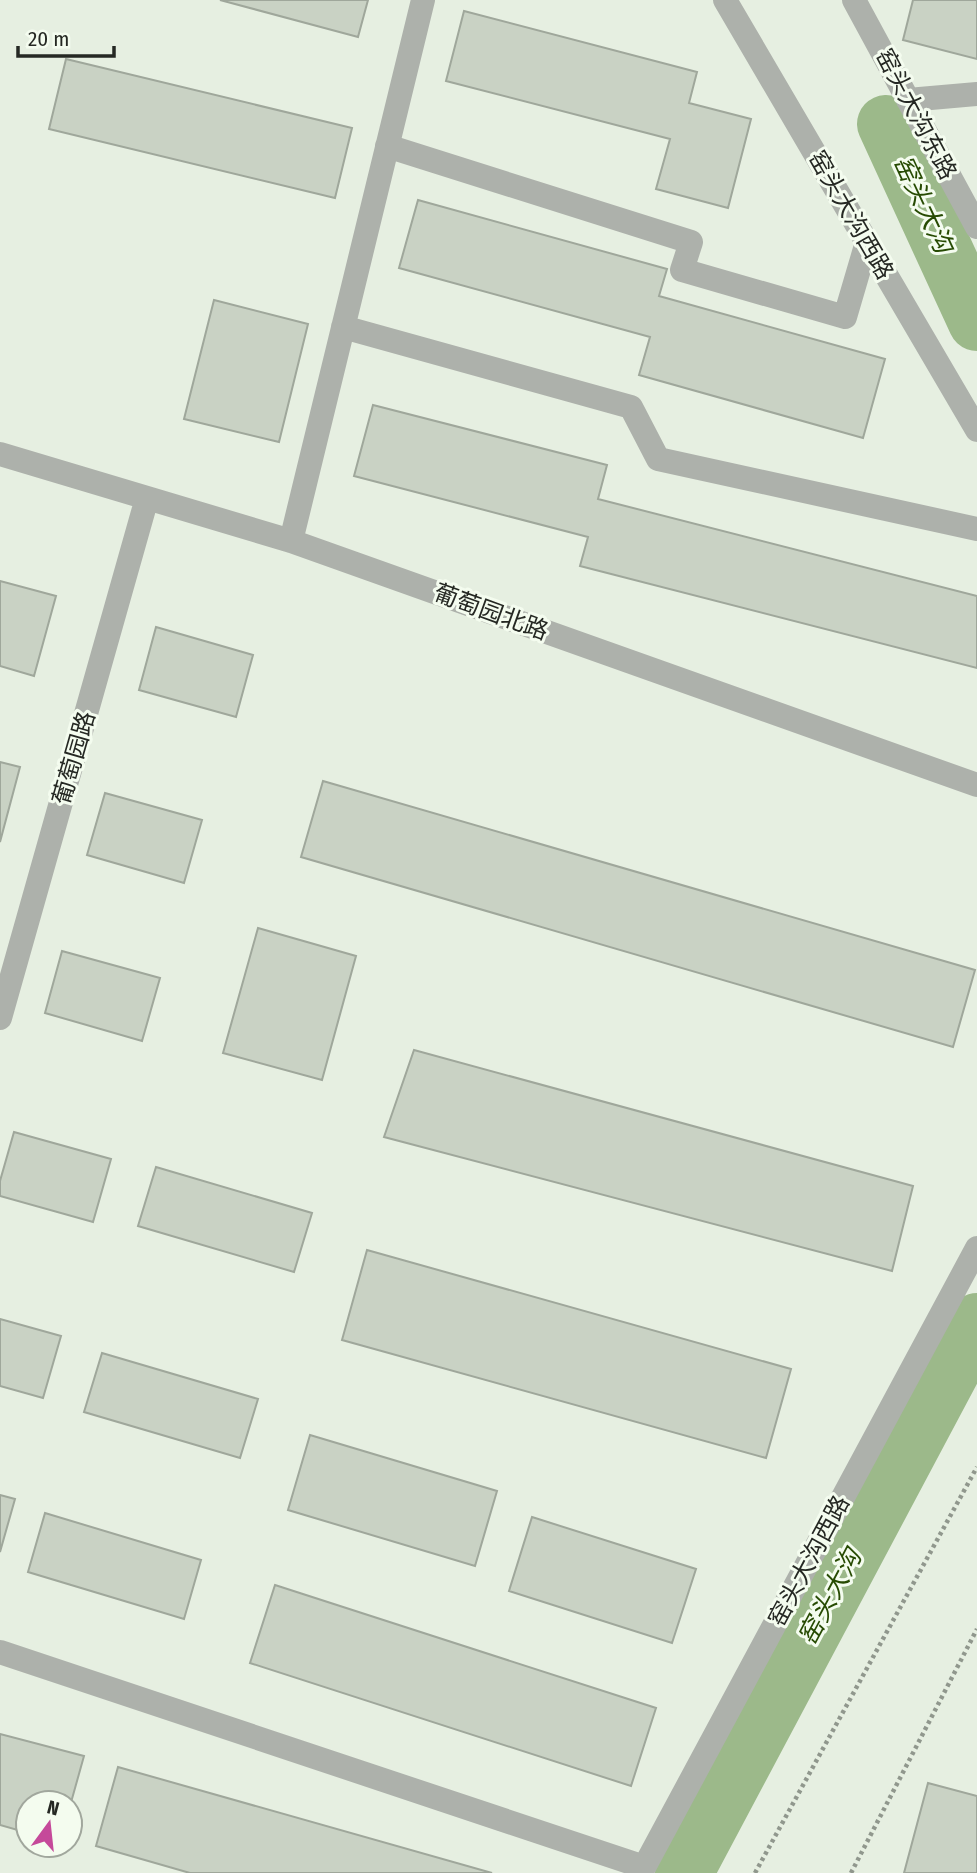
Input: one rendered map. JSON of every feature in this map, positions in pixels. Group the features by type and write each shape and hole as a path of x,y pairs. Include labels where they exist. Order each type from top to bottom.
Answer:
{"street":[{"path":"291,541 423,0"},
{"name":"窑头大沟西路","path":"725,0 977,430"},
{"name":"窑头大沟东路","path":"854,0 977,227"},
{"path":"908,100 977,94"},
{"path":"387,146 691,242 682,270 845,317 867,242"},
{"path":"344,327 631,407 658,459 977,529"},
{"name":"葡萄园北路","path":"0,454 291,541 977,785"},
{"name":"葡萄园路","path":"0,1018 147,498"},
{"name":"窑头大沟西路","path":"643,1870 977,1248"},
{"path":"0,1652 643,1870"}],"path":[{"path":"755,1873 977,1467"},
{"path":"851,1873 977,1629"}],"building":[{"path":"220,0 368,0 358,37"},
{"path":"913,0 977,0 977,59 903,40"},
{"path":"464,11 697,72 689,103 751,119 728,208 656,189 670,139 446,81"},
{"path":"66,59 352,128 335,198 49,129"},
{"path":"418,200 667,269 659,296 885,359 863,438 639,375 650,337 399,268"},
{"path":"214,300 308,324 279,442 184,419"},
{"path":"373,405 607,465 598,499 977,596 977,668 580,566 588,537 354,476"},
{"path":"0,581 56,596 34,676 0,666"},
{"path":"156,627 253,655 236,717 139,690"},
{"path":"0,762 20,767 0,842"},
{"path":"323,781 975,970 953,1047 301,857"},
{"path":"105,793 202,820 184,883 87,855"},
{"path":"258,928 356,956 322,1080 223,1053"},
{"path":"62,951 160,978 142,1041 45,1013"},
{"path":"414,1050 913,1186 892,1271 384,1137"},
{"path":"14,1132 111,1159 93,1222 0,1196 0,1181"},
{"path":"156,1167 312,1213 294,1272 138,1226"},
{"path":"367,1250 791,1369 766,1458 342,1340"},
{"path":"0,1319 61,1336 43,1398 0,1386"},
{"path":"102,1353 258,1399 240,1458 84,1412"},
{"path":"310,1435 497,1491 475,1566 288,1510"},
{"path":"0,1495 15,1499 0,1552"},
{"path":"45,1513 201,1560 184,1619 28,1572"},
{"path":"532,1517 696,1569 672,1643 509,1591"},
{"path":"275,1585 656,1708 631,1786 250,1663"},
{"path":"0,1734 84,1756 75,1789 14,1789 14,1829 0,1825"},
{"path":"118,1767 492,1873 190,1873 96,1846"},
{"path":"928,1783 977,1796 977,1873 904,1873"}],"waterway":[{"name":"窑头大沟","path":"886,124 977,322"},
{"name":"窑头大沟","path":"684,1873 977,1322"}]}
